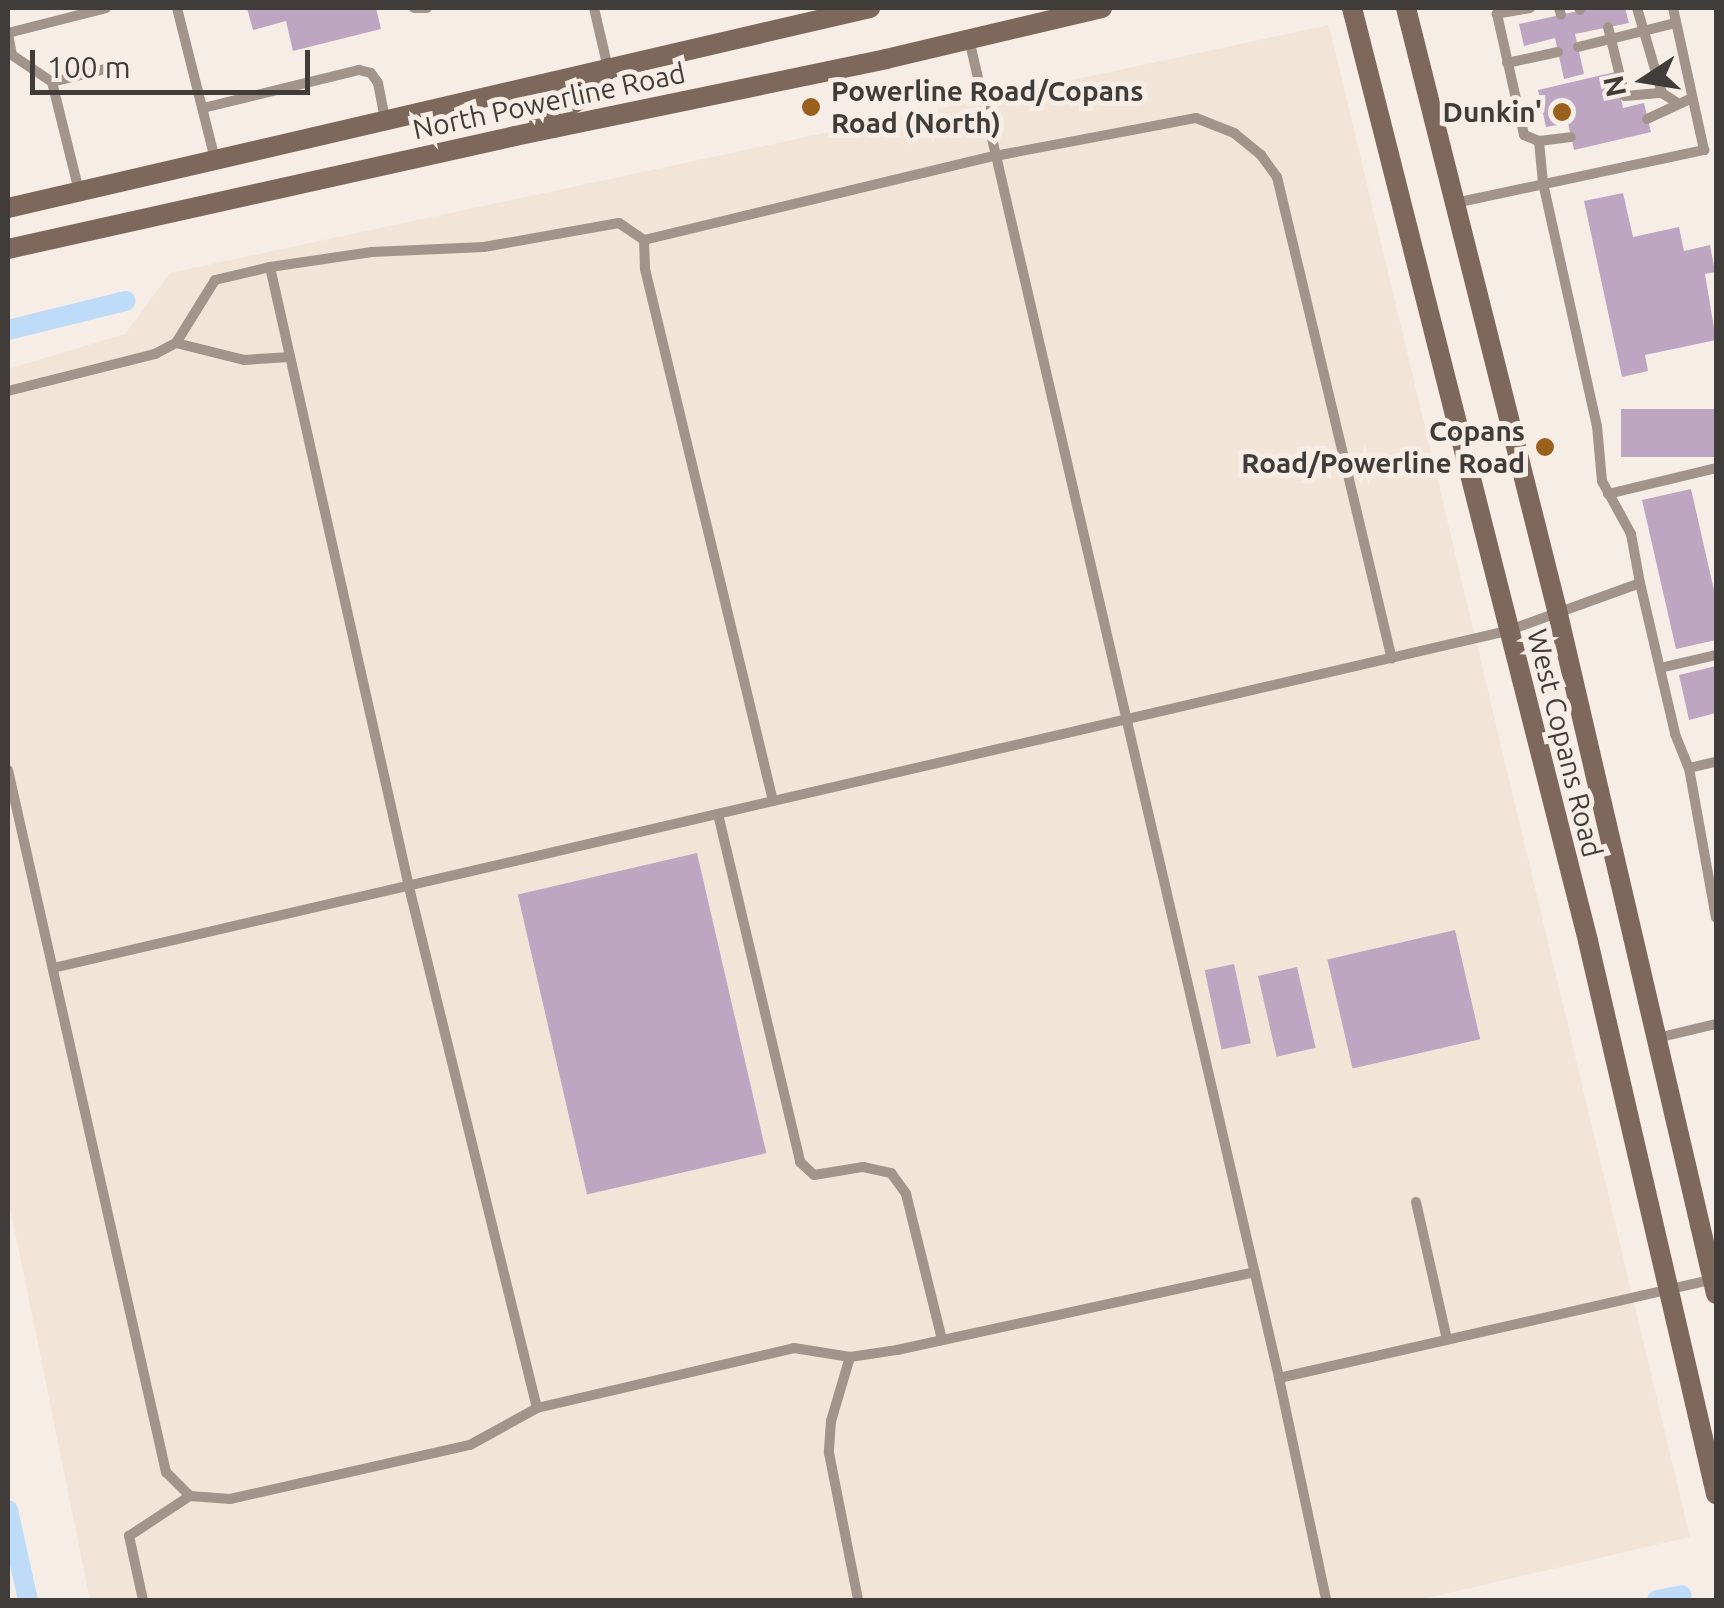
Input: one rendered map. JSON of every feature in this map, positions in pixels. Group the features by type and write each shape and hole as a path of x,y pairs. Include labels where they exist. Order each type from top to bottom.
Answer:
{"main road":[{"name":"North Powerline Road","path":"10,208 870,8"},
{"name":"North Powerline Road","path":"8,249 1102,8"},
{"name":"West Copans Road","path":"1352,8 1670,1290 1716,1494"},
{"name":"West Copans Road","path":"1406,8 1557,610 1715,1285"},
{"path":"515,136 590,94 608,68"}],"lane":[{"path":"79,191 52,82 12,55 8,33 106,8"},
{"path":"176,8 215,159"},
{"path":"414,8 427,8"},
{"path":"594,8 608,68"},
{"path":"1534,21 1530,8 1497,14 1524,135 1538,141 1571,136"},
{"path":"1637,8 1647,31 1662,93"},
{"path":"1455,203 1704,150 1673,8"},
{"path":"1585,32 1583,46 1609,33 1647,31 1676,24"},
{"path":"1609,33 1625,96 1662,93 1676,102"},
{"path":"968,40 1279,1378 1326,1600"},
{"path":"1539,42 1542,55"},
{"path":"1507,63 1558,52"},
{"path":"52,82 121,65"},
{"path":"203,108 359,70 371,73 378,84 384,120"},
{"path":"1648,119 1666,114 1676,102 1692,98"},
{"path":"8,392 155,354 176,343 215,280 270,267 372,252 484,247 618,223 644,240 995,156 1196,118 1234,134 1261,155 1276,177 1392,658"},
{"path":"1538,141 1597,426 1598,461 1608,494 1631,534 1660,668 1688,768 1716,918"},
{"path":"644,240 645,269 773,800"},
{"path":"270,267 409,887 536,1408"},
{"path":"176,343 244,360 290,357"},
{"path":"1608,494 1716,468"},
{"path":"53,968 1508,630 1640,584"},
{"path":"1660,668 1716,655"},
{"path":"1688,768 1716,762"},
{"path":"8,770 166,1472 190,1496"},
{"path":"718,814 800,1162 814,1174 862,1167 891,1172 906,1194 942,1340"},
{"path":"1657,1038 1716,1024"},
{"path":"1416,1202 1447,1340"},
{"path":"143,1600 130,1536 190,1496 230,1498 470,1444 536,1408 794,1348 850,1357 1254,1272"},
{"path":"1279,1378 1670,1290 1715,1285"},
{"path":"850,1357 831,1421 829,1453 858,1600"}],"shaded area":[{"path":"1329,25 1690,1537 1418,1600 90,1600 8,1197 8,369 125,334 170,273"}],"building":[{"path":"247,8 376,8 381,29 293,51 286,21 253,30"},
{"path":"1591,8 1625,8 1629,23 1575,34 1584,74 1564,79 1555,38 1524,46 1519,24"},
{"path":"1615,72 1623,108 1644,103 1651,132 1574,150 1568,123 1546,127 1538,90"},
{"path":"1623,193 1633,237 1679,227 1684,251 1710,245 1715,272 1705,274 1716,340 1645,355 1648,371 1622,377 1584,201"},
{"path":"1621,409 1716,409 1716,457 1621,457"},
{"path":"1691,489 1716,599 1716,640 1676,649 1642,500"},
{"path":"1716,666 1716,713 1689,720 1679,675"},
{"path":"697,853 766,1153 587,1194 518,894"},
{"path":"1455,930 1480,1039 1353,1069 1327,959"},
{"path":"1234,964 1251,1043 1221,1049 1205,970"},
{"path":"1297,967 1316,1048 1277,1057 1258,976"}],"waterway":[{"path":"8,330 125,301"},
{"path":"8,1510 28,1600"},
{"path":"1657,1600 1682,1595"}],"place":[{"name":"Powerline Road/Copans Road (North)","path":"811,107"},
{"name":"Dunkin'","path":"1562,112"},
{"name":"Copans Road/Powerline Road","path":"1545,447"}]}
